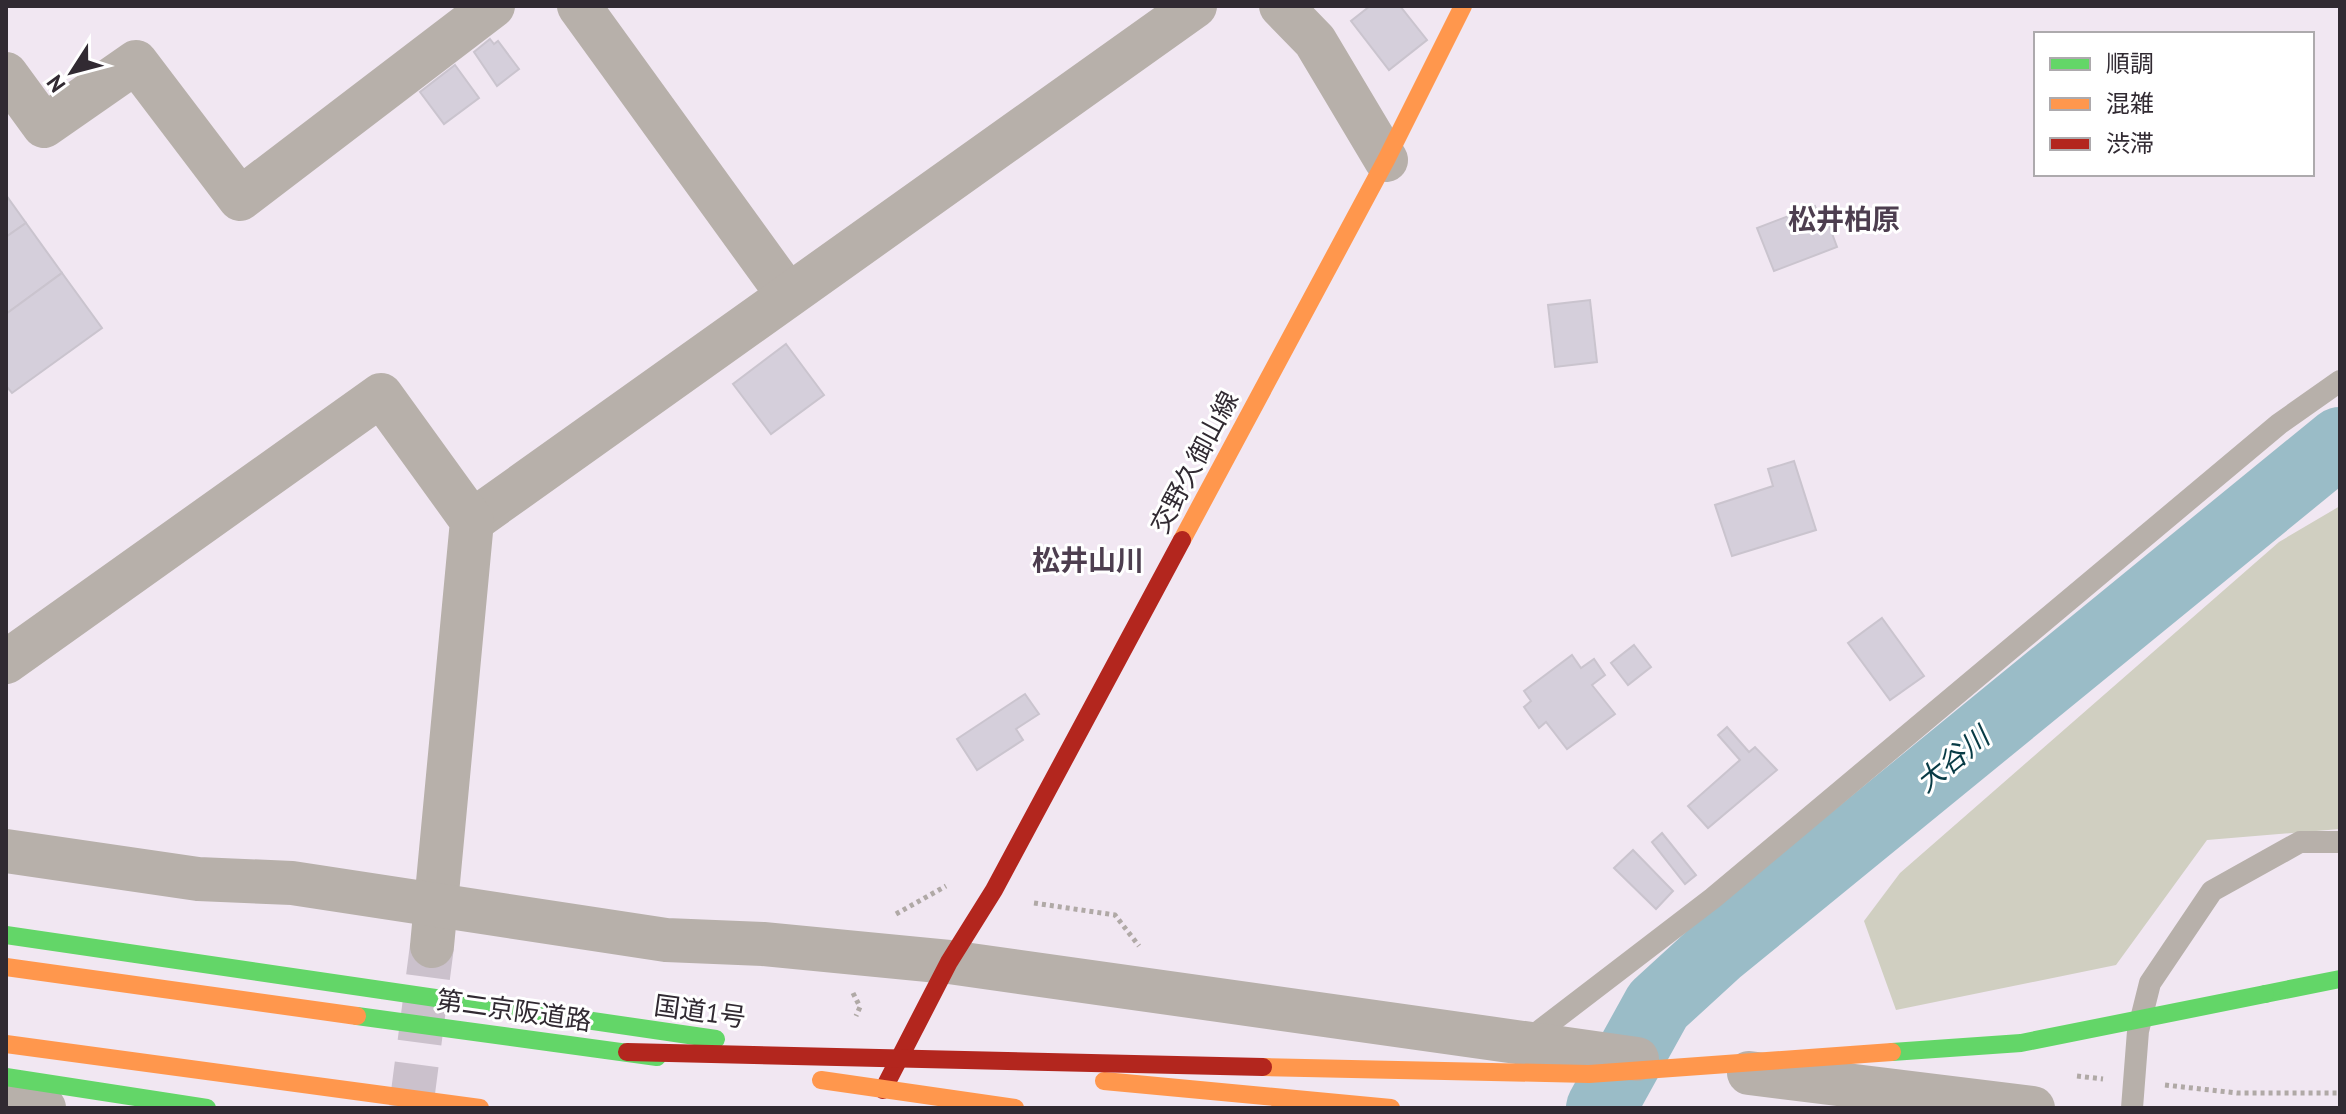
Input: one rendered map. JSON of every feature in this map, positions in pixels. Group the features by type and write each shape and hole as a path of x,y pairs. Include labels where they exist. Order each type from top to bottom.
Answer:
{"main road":[{"name":"交野久御山線","path":"873,1108 949,962 994,890 1386,160 1463,6"},
{"name":"国道1号","path":"6,935 761,1046 1391,1108"},
{"name":"第二京阪道路","path":"6,967 1015,1108"},
{"path":"627,1052 1589,1074 2021,1043 2340,979"},
{"path":"6,1044 480,1108"},
{"path":"6,1077 207,1108"}],"street":[{"path":"6,74 44,126 136,62 240,199 493,6"},
{"path":"579,6 788,295"},
{"path":"472,521 1195,6"},
{"path":"1281,6 1315,41 1386,160"},
{"path":"6,662 381,395 472,521 434,925"},
{"path":"6,851 198,879 292,883 434,925 763,944 949,962 1521,1045 2033,1108"},
{"path":"6,1102 44,1108"}],"lane":[{"path":"1521,1045 1713,898 2279,424 2340,381"},
{"path":"2132,1108 2138,1031 2150,983 2212,891 2300,842 2340,842"}],"shaded area":[{"path":"2340,506 2340,829 2207,840 2116,965 1896,1010 1864,921 1900,873 2279,542"}],"building":[{"path":"1370,6 1400,6 1427,40 1389,70 1351,21"},
{"path":"490,39 494,44 498,41 519,69 497,86 474,52"},
{"path":"455,65 479,98 444,124 420,92"},
{"path":"6,195 26,223 6,237"},
{"path":"1815,206 1818,214 1824,212 1837,247 1774,271 1757,228"},
{"path":"26,223 62,273 6,314 6,237"},
{"path":"62,273 102,328 12,393 6,386 6,314"},
{"path":"1590,300 1597,362 1555,367 1548,305"},
{"path":"786,344 824,395 771,434 733,384"},
{"path":"1794,461 1816,530 1732,556 1715,505 1773,486 1768,469"},
{"path":"1882,618 1924,676 1890,700 1848,643"},
{"path":"1634,645 1651,667 1628,685 1611,663"},
{"path":"1572,655 1581,668 1594,659 1605,675 1592,685 1615,714 1567,749 1546,722 1539,728 1524,707 1531,701 1524,691"},
{"path":"1025,694 1039,714 1016,729 1023,740 977,770 957,739"},
{"path":"1727,727 1749,752 1755,747 1777,770 1708,828 1688,806 1740,760 1718,735"},
{"path":"1662,833 1696,875 1685,884 1652,842"},
{"path":"1633,850 1673,891 1656,909 1614,868"}],"waterway":[{"name":"大谷川","path":"1601,1108 1658,1005 1717,951 2340,442"}],"tunnel":[{"path":"411,1108 432,946"}],"traffic: fast":[{"path":"6,935 716,1039"},
{"path":"2265,994 2340,979"},
{"path":"1892,1052 2021,1043 2265,994"},
{"path":"357,1016 657,1057"},
{"path":"6,1077 207,1108"}],"traffic: slow":[{"path":"1182,540 1386,160 1463,6"},
{"path":"6,967 357,1016"},
{"path":"6,1044 480,1108"},
{"path":"1263,1067 1589,1074 1892,1052"},
{"path":"821,1080 1015,1108"},
{"path":"1104,1081 1391,1108"}],"traffic: jam":[{"path":"883,1090 949,962 994,890 1182,540"},
{"path":"627,1052 1263,1067"}],"district":[{"name":"松井柏原","path":"1844,218"},
{"name":"松井山川","path":"1088,559"}]}
